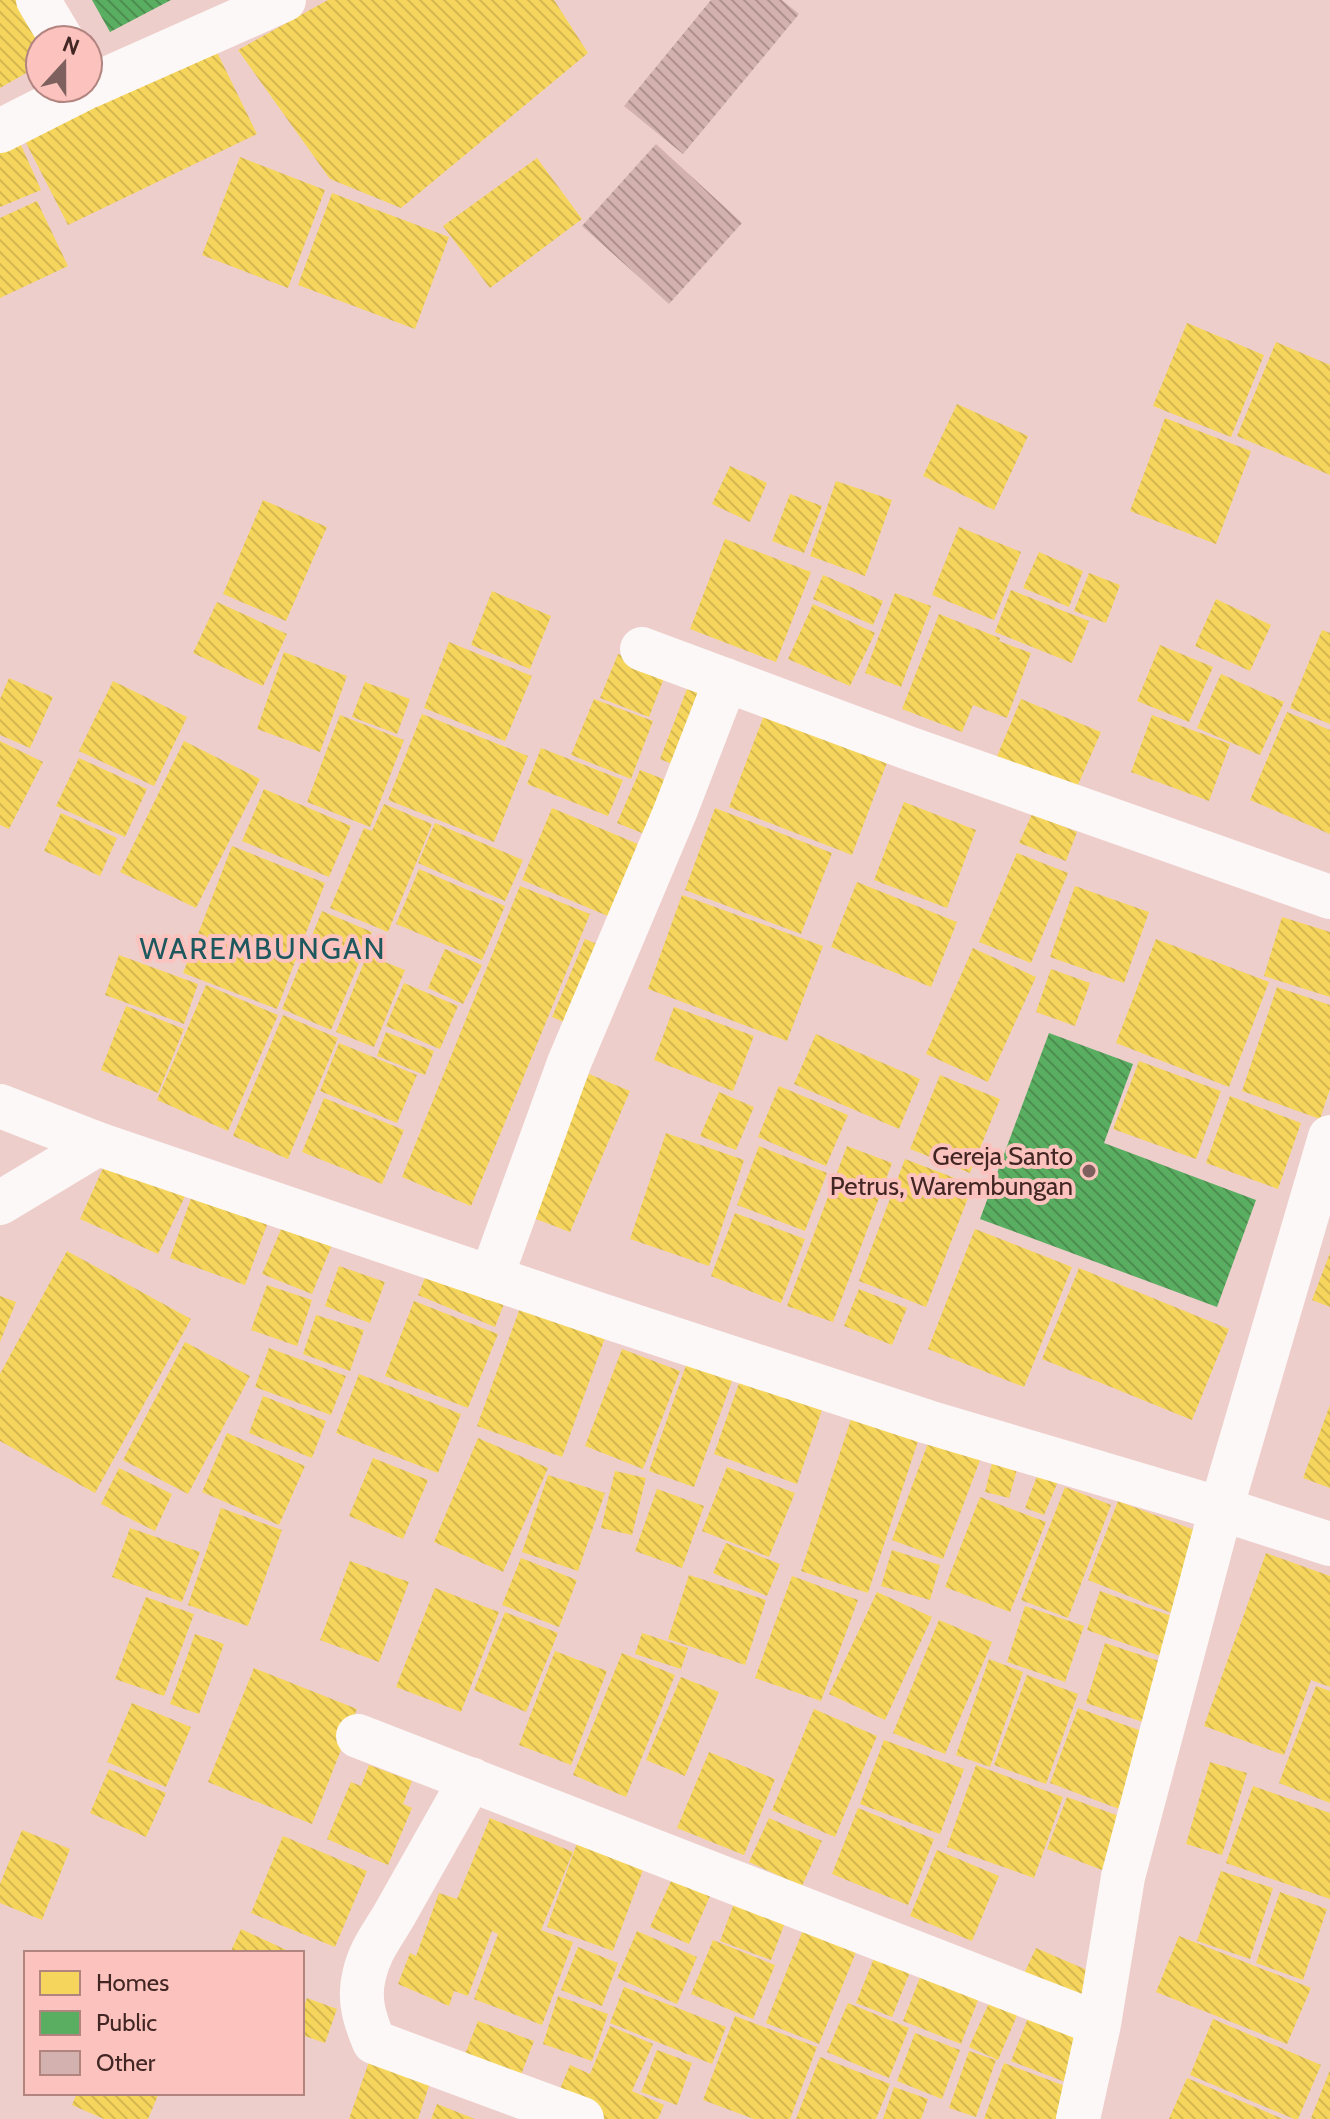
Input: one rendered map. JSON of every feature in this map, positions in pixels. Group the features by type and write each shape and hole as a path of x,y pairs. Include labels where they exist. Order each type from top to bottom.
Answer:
{"street":[{"path":"38,0 52,24"},
{"path":"104,79 284,0"},
{"path":"0,131 53,104"},
{"path":"642,649 926,754 1330,897"},
{"path":"491,1278 569,1063 675,812 726,680"},
{"path":"0,1106 98,1144 491,1278 928,1422 1330,1544"},
{"path":"1078,2119 1099,2024 1123,1877 1221,1509 1330,1137"},
{"path":"0,1203 98,1144"},
{"path":"358,1736 1099,2024"},
{"path":"471,1779 370,1953 363,1978 362,2011 374,2042 582,2119"}],"building: Homes":[{"path":"0,0 26,0 34,24 24,24 24,74 0,88"},
{"path":"328,0 554,0 588,53 401,208 330,179 238,50"},
{"path":"212,42 257,134 68,225 22,135 85,104 104,104 104,95"},
{"path":"17,136 41,190 0,207 0,144"},
{"path":"240,157 325,190 288,288 202,255"},
{"path":"537,158 582,219 490,288 443,226"},
{"path":"332,193 449,237 415,329 298,285"},
{"path":"37,201 68,266 0,298 0,218"},
{"path":"1187,323 1264,355 1231,437 1153,406"},
{"path":"1276,342 1330,365 1330,475 1237,436"},
{"path":"957,404 1028,436 994,510 923,476"},
{"path":"1165,418 1251,451 1216,544 1130,511"},
{"path":"730,466 767,483 750,522 712,504"},
{"path":"836,481 892,500 865,576 810,556"},
{"path":"790,494 822,506 804,553 772,541"},
{"path":"263,500 327,527 286,621 223,594"},
{"path":"959,527 1021,552 994,620 932,595"},
{"path":"725,539 811,572 776,662 690,629"},
{"path":"1039,552 1083,571 1069,607 1023,588"},
{"path":"1089,573 1120,585 1106,623 1074,611"},
{"path":"823,575 883,601 873,625 813,599"},
{"path":"1011,590 1089,621 1072,663 995,632"},
{"path":"492,591 551,616 530,669 471,645"},
{"path":"895,593 931,606 901,687 865,673"},
{"path":"1216,599 1271,625 1250,671 1195,646"},
{"path":"217,602 287,634 263,686 193,653"},
{"path":"813,604 875,633 850,686 788,659"},
{"path":"939,614 1031,653 1007,718 973,705 962,732 902,709"},
{"path":"1322,630 1330,633 1330,724 1290,708"},
{"path":"449,642 532,676 505,741 424,708"},
{"path":"1160,645 1213,667 1189,722 1137,701"},
{"path":"284,652 347,676 320,752 257,729"},
{"path":"618,654 666,673 649,717 600,698"},
{"path":"1221,674 1284,702 1260,755 1197,728"},
{"path":"9,678 53,697 30,748 0,735 0,699"},
{"path":"113,681 187,717 154,786 79,751"},
{"path":"690,681 720,692 689,771 660,759"},
{"path":"365,682 410,699 397,734 352,717"},
{"path":"594,699 653,721 631,779 571,755"},
{"path":"1021,699 1101,732 1074,794 995,761"},
{"path":"768,705 891,752 852,855 729,807"},
{"path":"1287,712 1330,730 1330,834 1250,800"},
{"path":"422,714 528,756 494,842 388,800"},
{"path":"340,715 404,740 370,827 307,802"},
{"path":"1152,715 1230,744 1209,801 1131,772"},
{"path":"0,741 43,762 9,829 0,825"},
{"path":"184,741 260,779 196,908 120,872"},
{"path":"541,748 623,780 608,816 527,784"},
{"path":"79,758 147,789 125,837 56,806"},
{"path":"640,770 684,787 662,841 617,823"},
{"path":"264,789 351,826 329,877 242,841"},
{"path":"904,802 976,830 947,908 874,880"},
{"path":"384,804 432,824 388,932 330,908 364,828 372,831"},
{"path":"552,808 657,852 627,924 522,880"},
{"path":"715,808 832,853 801,934 685,890"},
{"path":"61,813 117,838 100,876 44,851"},
{"path":"1032,814 1077,832 1066,861 1019,843"},
{"path":"435,823 523,860 505,901 418,863"},
{"path":"232,846 325,883 277,1009 183,973"},
{"path":"1017,853 1068,873 1031,963 979,942"},
{"path":"419,869 505,906 482,960 396,924"},
{"path":"857,882 957,922 931,987 831,947"},
{"path":"520,886 590,914 471,1206 402,1177"},
{"path":"1075,886 1149,912 1124,983 1050,957"},
{"path":"682,895 823,946 787,1041 648,989"},
{"path":"322,911 372,932 331,1030 282,1009"},
{"path":"1282,917 1330,932 1330,997 1264,976"},
{"path":"585,939 609,949 576,1027 552,1017"},
{"path":"1156,939 1269,982 1229,1087 1116,1043"},
{"path":"973,948 1036,977 988,1082 926,1054"},
{"path":"445,949 482,965 463,1004 428,988"},
{"path":"119,955 198,984 184,1024 105,995"},
{"path":"367,955 405,970 374,1047 336,1032"},
{"path":"1051,969 1090,983 1075,1026 1036,1012"},
{"path":"404,983 458,1006 440,1049 386,1026"},
{"path":"206,985 278,1015 228,1131 157,1100"},
{"path":"1277,987 1330,1005 1330,1089 1320,1119 1242,1091"},
{"path":"126,1006 184,1029 158,1093 101,1070"},
{"path":"674,1007 754,1036 733,1091 654,1060"},
{"path":"283,1015 338,1038 288,1159 233,1136"},
{"path":"386,1032 434,1051 425,1075 377,1056"},
{"path":"816,1034 920,1079 899,1129 794,1084"},
{"path":"339,1043 417,1075 397,1123 320,1091"},
{"path":"1139,1061 1221,1091 1196,1159 1113,1129"},
{"path":"589,1074 630,1091 570,1232 528,1216"},
{"path":"940,1075 1000,1099 970,1173 910,1149"},
{"path":"779,1086 848,1115 826,1166 758,1137"},
{"path":"719,1092 754,1107 736,1150 700,1136"},
{"path":"1230,1096 1301,1123 1278,1189 1206,1163"},
{"path":"324,1098 404,1130 382,1184 302,1152"},
{"path":"666,1133 744,1160 709,1266 630,1239"},
{"path":"759,1146 827,1173 805,1231 737,1205"},
{"path":"847,1146 892,1163 833,1322 787,1306"},
{"path":"109,1155 187,1192 158,1254 80,1219"},
{"path":"905,1159 973,1185 926,1307 859,1281"},
{"path":"196,1184 272,1211 245,1285 170,1258"},
{"path":"735,1213 805,1239 781,1303 711,1276"},
{"path":"287,1215 336,1235 312,1294 262,1274"},
{"path":"975,1229 1072,1267 1024,1387 928,1349"},
{"path":"67,1251 191,1319 95,1493 0,1441 0,1374"},
{"path":"1330,1253 1330,1307 1312,1300"},
{"path":"432,1260 509,1291 495,1327 418,1295"},
{"path":"339,1266 385,1282 370,1323 325,1306"},
{"path":"1079,1268 1229,1329 1192,1420 1042,1359"},
{"path":"267,1285 312,1300 297,1346 251,1330"},
{"path":"859,1289 907,1308 892,1345 844,1326"},
{"path":"0,1296 16,1302 0,1342"},
{"path":"414,1301 498,1334 468,1408 385,1376"},
{"path":"520,1308 605,1338 562,1457 477,1426"},
{"path":"316,1315 364,1330 350,1371 303,1354"},
{"path":"185,1342 250,1376 188,1494 123,1460"},
{"path":"269,1348 346,1376 331,1415 255,1387"},
{"path":"622,1349 680,1371 643,1469 585,1446"},
{"path":"691,1351 737,1367 694,1487 649,1471"},
{"path":"744,1369 826,1398 797,1484 714,1454"},
{"path":"359,1374 461,1414 438,1473 336,1433"},
{"path":"263,1396 326,1421 312,1458 249,1433"},
{"path":"857,1401 924,1423 868,1593 801,1571"},
{"path":"1330,1405 1330,1488 1303,1478"},
{"path":"227,1433 305,1466 279,1525 202,1492"},
{"path":"931,1435 982,1455 943,1559 892,1540"},
{"path":"478,1438 548,1468 503,1572 434,1542"},
{"path":"373,1458 428,1480 403,1539 349,1516"},
{"path":"993,1459 1018,1466 1009,1498 985,1492"},
{"path":"727,1467 795,1493 769,1557 702,1531"},
{"path":"119,1468 172,1494 155,1531 101,1504"},
{"path":"615,1471 646,1478 632,1535 601,1528"},
{"path":"1039,1471 1059,1479 1044,1515 1025,1508"},
{"path":"548,1475 605,1493 578,1571 522,1552"},
{"path":"1065,1487 1111,1505 1068,1618 1021,1600"},
{"path":"657,1489 704,1506 682,1568 635,1551"},
{"path":"980,1497 1046,1522 1010,1612 945,1587"},
{"path":"1118,1501 1210,1536 1179,1616 1088,1580"},
{"path":"221,1508 282,1530 248,1626 188,1605"},
{"path":"130,1528 200,1552 182,1602 112,1577"},
{"path":"726,1543 780,1564 767,1596 713,1573"},
{"path":"892,1550 940,1565 930,1600 881,1586"},
{"path":"1266,1553 1330,1576 1330,1687 1311,1680 1284,1755 1204,1726"},
{"path":"521,1558 577,1580 559,1627 502,1605"},
{"path":"350,1561 409,1582 379,1662 320,1640"},
{"path":"689,1575 766,1600 745,1665 668,1639"},
{"path":"792,1576 858,1600 821,1701 755,1678"},
{"path":"435,1588 499,1612 461,1712 396,1687"},
{"path":"1100,1591 1183,1620 1169,1659 1087,1630"},
{"path":"877,1592 932,1617 885,1720 829,1694"},
{"path":"146,1597 194,1614 164,1696 115,1679"},
{"path":"1025,1606 1084,1626 1065,1682 1007,1662"},
{"path":"505,1612 558,1633 526,1712 474,1690"},
{"path":"939,1620 992,1642 945,1754 893,1733"},
{"path":"642,1633 688,1648 681,1669 635,1654"},
{"path":"195,1634 224,1644 199,1714 170,1704"},
{"path":"1105,1643 1174,1666 1155,1726 1086,1703"},
{"path":"555,1651 607,1671 571,1765 519,1745"},
{"path":"622,1653 675,1675 626,1797 573,1775"},
{"path":"989,1659 1023,1672 990,1767 956,1755"},
{"path":"254,1668 357,1709 312,1824 208,1782"},
{"path":"1027,1675 1078,1694 1046,1784 994,1765"},
{"path":"681,1677 719,1692 685,1776 646,1760"},
{"path":"1316,1686 1330,1691 1330,1803 1279,1783"},
{"path":"132,1703 191,1727 166,1787 107,1762"},
{"path":"1078,1708 1150,1734 1122,1810 1050,1783"},
{"path":"814,1709 877,1736 835,1837 772,1810"},
{"path":"884,1740 964,1769 940,1834 860,1804"},
{"path":"709,1752 775,1779 744,1855 677,1828"},
{"path":"1210,1762 1247,1773 1222,1855 1186,1844"},
{"path":"369,1765 412,1781 403,1804 412,1808 388,1865 327,1839 351,1782 361,1786"},
{"path":"976,1765 1063,1797 1034,1878 947,1847"},
{"path":"109,1769 166,1793 146,1837 90,1813"},
{"path":"1253,1786 1330,1813 1330,1899 1226,1863"},
{"path":"1067,1797 1130,1820 1110,1873 1047,1849"},
{"path":"858,1808 934,1839 908,1905 832,1874"},
{"path":"490,1818 573,1852 541,1930 573,1942 542,2025 474,1999 498,1934 492,1931 468,1996 454,1991 449,2006 398,1984 410,1953 416,1956 439,1893 457,1899"},
{"path":"769,1818 822,1841 802,1886 749,1862"},
{"path":"22,1830 70,1849 42,1920 0,1903 0,1884"},
{"path":"283,1836 367,1871 335,1947 251,1913"},
{"path":"577,1843 644,1867 613,1951 547,1927"},
{"path":"937,1850 999,1876 972,1941 910,1916"},
{"path":"677,1868 715,1885 689,1944 650,1927"},
{"path":"1221,1871 1273,1888 1250,1959 1197,1941"},
{"path":"1280,1892 1327,1909 1303,1980 1256,1963"},
{"path":"738,1893 789,1912 771,1960 720,1941"},
{"path":"807,1920 860,1942 819,2044 766,2023"},
{"path":"241,1929 289,1951 231,1951"},
{"path":"637,1931 697,1957 677,2004 617,1978"},
{"path":"1179,1936 1311,1988 1287,2044 1156,1992"},
{"path":"713,1940 775,1965 753,2019 691,1994"},
{"path":"578,1947 618,1963 602,2006 561,1990"},
{"path":"1036,1948 1094,1973 1080,2007 1020,1982"},
{"path":"876,1953 912,1967 892,2017 856,2003"},
{"path":"924,1967 982,1990 961,2044 903,2021"},
{"path":"624,1987 726,2027 712,2064 610,2023"},
{"path":"994,1992 1022,2004 998,2060 969,2047"},
{"path":"558,1996 608,2014 592,2061 543,2044"},
{"path":"307,1998 337,2009 325,2043 304,2036"},
{"path":"848,2003 909,2028 889,2078 827,2052"},
{"path":"1032,2008 1094,2031 1073,2085 1011,2061"},
{"path":"735,2016 817,2047 790,2119 754,2119 703,2100"},
{"path":"1213,2019 1321,2065 1298,2119 1190,2075"},
{"path":"478,2021 534,2041 516,2088 460,2067"},
{"path":"610,2026 653,2044 632,2091 664,2105 658,2119 600,2119 555,2101 570,2065 590,2074"},
{"path":"915,2033 960,2050 942,2099 897,2081"},
{"path":"657,2050 692,2063 677,2105 641,2092"},
{"path":"969,2051 996,2060 976,2117 949,2108"},
{"path":"371,2056 432,2077 418,2119 349,2119"},
{"path":"820,2057 890,2084 876,2119 796,2119"},
{"path":"1004,2063 1081,2092 1070,2119 984,2119"},
{"path":"1330,2070 1330,2119 1312,2119 1311,2118"},
{"path":"1187,2078 1283,2119 1169,2119"},
{"path":"894,2087 928,2099 921,2119 883,2119"},
{"path":"76,2095 158,2095 148,2119 104,2119 72,2105"},
{"path":"437,2104 475,2119 431,2119"}],"building: Public":[{"path":"92,0 171,0 110,32"},
{"name":"Gereja Santo Petrus, Warembungan","path":"1049,1033 1133,1064 1104,1143 1256,1200 1217,1307 980,1219"}],"building: Other":[{"path":"711,0 782,0 799,14 683,154 624,106"},
{"path":"656,144 742,223 669,304 582,226"}],"place":[{"name":"Gereja Santo Petrus, Warembungan","path":"1089,1171"}],"district":[{"name":"WAREMBUNGAN","path":"263,949"}]}
